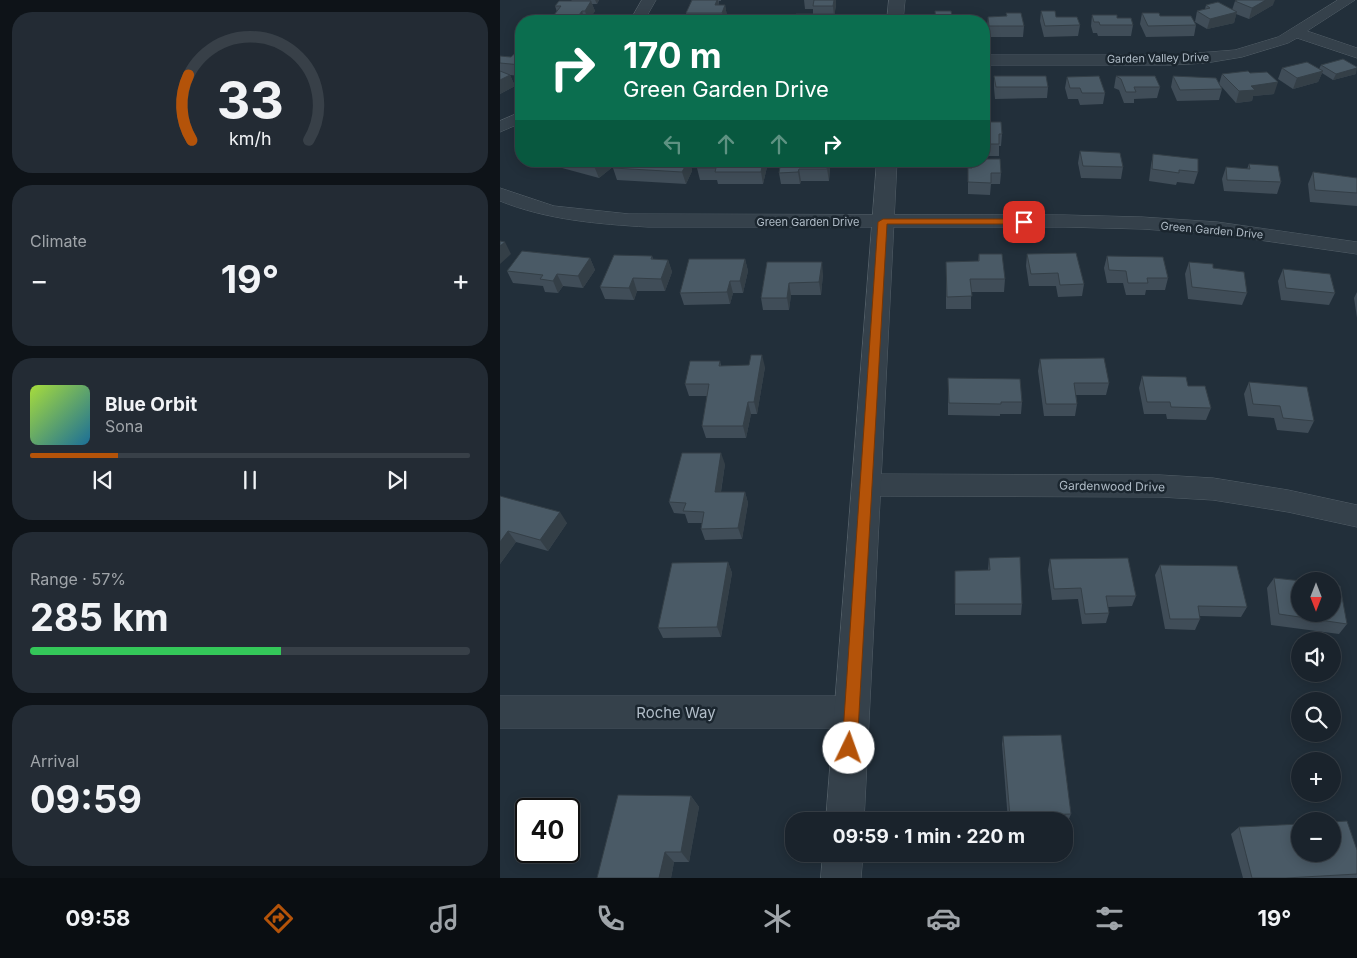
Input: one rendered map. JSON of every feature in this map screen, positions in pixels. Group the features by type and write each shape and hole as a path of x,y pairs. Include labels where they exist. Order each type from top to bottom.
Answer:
{"street":[{"path":"640,15 649,0"},
{"path":"896,15 897,0"},
{"name":"Garden Valley Drive","path":"990,60 1206,58 1255,50 1283,40 1348,0"},
{"path":"1295,32 1357,53"},
{"path":"500,127 515,120"},
{"path":"845,812 887,167"},
{"name":"Green Garden Drive","path":"500,194 527,204 570,214 648,222 1142,223 1217,228 1357,248"},
{"name":"Gardenwood Drive","path":"865,485 1160,486 1213,490 1288,501 1357,516"},
{"name":"Roche Way","path":"500,712 851,712"},
{"path":"841,878 842,862"}],"building":[{"path":"692,0 717,0 715,5 725,5 722,13 686,13"},
{"path":"814,0 834,0 833,6 813,6"},
{"path":"1266,0 1252,8 1235,1"},
{"path":"559,1 591,1 585,11 582,11 579,15 554,15 561,6 555,6"},
{"path":"1218,2 1237,12 1210,19 1197,11 1210,8 1206,5"},
{"path":"935,11 951,11 952,15 935,15"},
{"path":"1041,11 1055,11 1056,17 1077,17 1080,25 1045,26"},
{"path":"1006,13 1021,13 1024,26 990,26 990,17 1007,16"},
{"path":"1142,13 1159,13 1160,16 1191,16 1196,25 1148,26"},
{"path":"796,14 834,14 834,15"},
{"path":"1092,15 1117,15 1117,18 1131,18 1133,25 1100,25 1099,22 1094,22"},
{"path":"515,53 515,64 500,63 500,56 511,57"},
{"path":"1343,59 1357,68 1336,74 1321,65"},
{"path":"1307,62 1323,71 1297,78 1282,68"},
{"path":"500,71 510,75 500,80"},
{"path":"1248,71 1250,73 1267,72 1278,82 1251,86 1255,90 1239,91 1222,74"},
{"path":"994,76 1046,76 1048,87 996,87"},
{"path":"1099,76 1105,93 1082,93 1080,88 1070,88 1067,77"},
{"path":"1116,76 1155,76 1160,87 1134,87 1136,92 1126,92 1121,79"},
{"path":"1173,76 1216,78 1222,89 1180,90"},
{"path":"990,122 1001,122 1002,134 999,134 999,144 990,144"},
{"path":"1080,151 1120,153 1123,167 1083,166"},
{"path":"1153,154 1198,159 1198,172 1179,170 1179,173 1152,169"},
{"path":"990,159 1000,159 1001,173 991,173 991,183 968,182 968,168 990,167"},
{"path":"1249,164 1278,166 1281,182 1227,180 1226,167 1250,169"},
{"path":"614,167 685,167 682,172"},
{"path":"762,167 761,172 715,172 716,168 697,168"},
{"path":"780,167 827,167 827,169 799,169 798,172 779,173"},
{"path":"1313,172 1357,178 1357,193 1315,190"},
{"path":"522,251 590,258 578,276 557,274 553,281 540,279 543,275 507,271"},
{"path":"1076,253 1084,284 1060,285 1058,273 1031,274 1027,254"},
{"path":"979,254 1002,254 1005,279 970,279 972,296 947,297 946,262 979,261"},
{"path":"614,255 652,256 651,259 668,260 661,279 633,278 629,288 600,287"},
{"path":"1107,256 1163,257 1168,278 1147,278 1148,283 1128,283 1126,271 1109,270"},
{"path":"689,259 745,259 740,281 730,281 727,292 680,293"},
{"path":"767,262 822,262 819,282 789,283 787,298 761,298"},
{"path":"1189,262 1213,264 1213,268 1244,272 1247,293 1192,287"},
{"path":"1283,269 1330,274 1335,293 1286,288"},
{"path":"751,355 762,355 754,402 748,402 743,426 702,426 709,384 685,384 690,361 720,361 719,366 749,365"},
{"path":"1104,358 1109,383 1074,383 1077,404 1046,404 1040,359"},
{"path":"1142,376 1186,377 1188,386 1205,386 1211,408 1171,407 1170,402 1147,402"},
{"path":"948,378 1020,379 1022,402 1001,402 1001,404 949,403"},
{"path":"1249,382 1307,387 1314,421 1283,418 1280,406 1253,404"},
{"path":"682,453 721,453 715,492 745,492 738,528 701,529 704,512 683,511 686,503 669,502"},
{"path":"500,496 560,512 540,540 508,531 500,542"},
{"path":"1020,557 1022,604 955,604 955,571 990,570 989,558"},
{"path":"1128,558 1136,596 1106,596 1109,613 1085,614 1081,588 1054,589 1050,559"},
{"path":"728,562 717,627 658,628 672,563"},
{"path":"1160,565 1237,566 1247,607 1198,606 1200,619 1170,619"},
{"path":"1274,578 1291,580 1291,616 1279,614"},
{"path":"1341,591 1347,624 1333,622 1341,622"},
{"path":"1061,735 1071,812 1010,812 1003,736"},
{"path":"618,795 691,796 681,852 665,852 659,878 597,878"},
{"path":"1341,821 1347,821 1357,850 1357,874 1252,878 1239,827 1291,824 1291,862 1341,862"}],"route":[{"path":"849,748 883,222 1024,222"}]}
